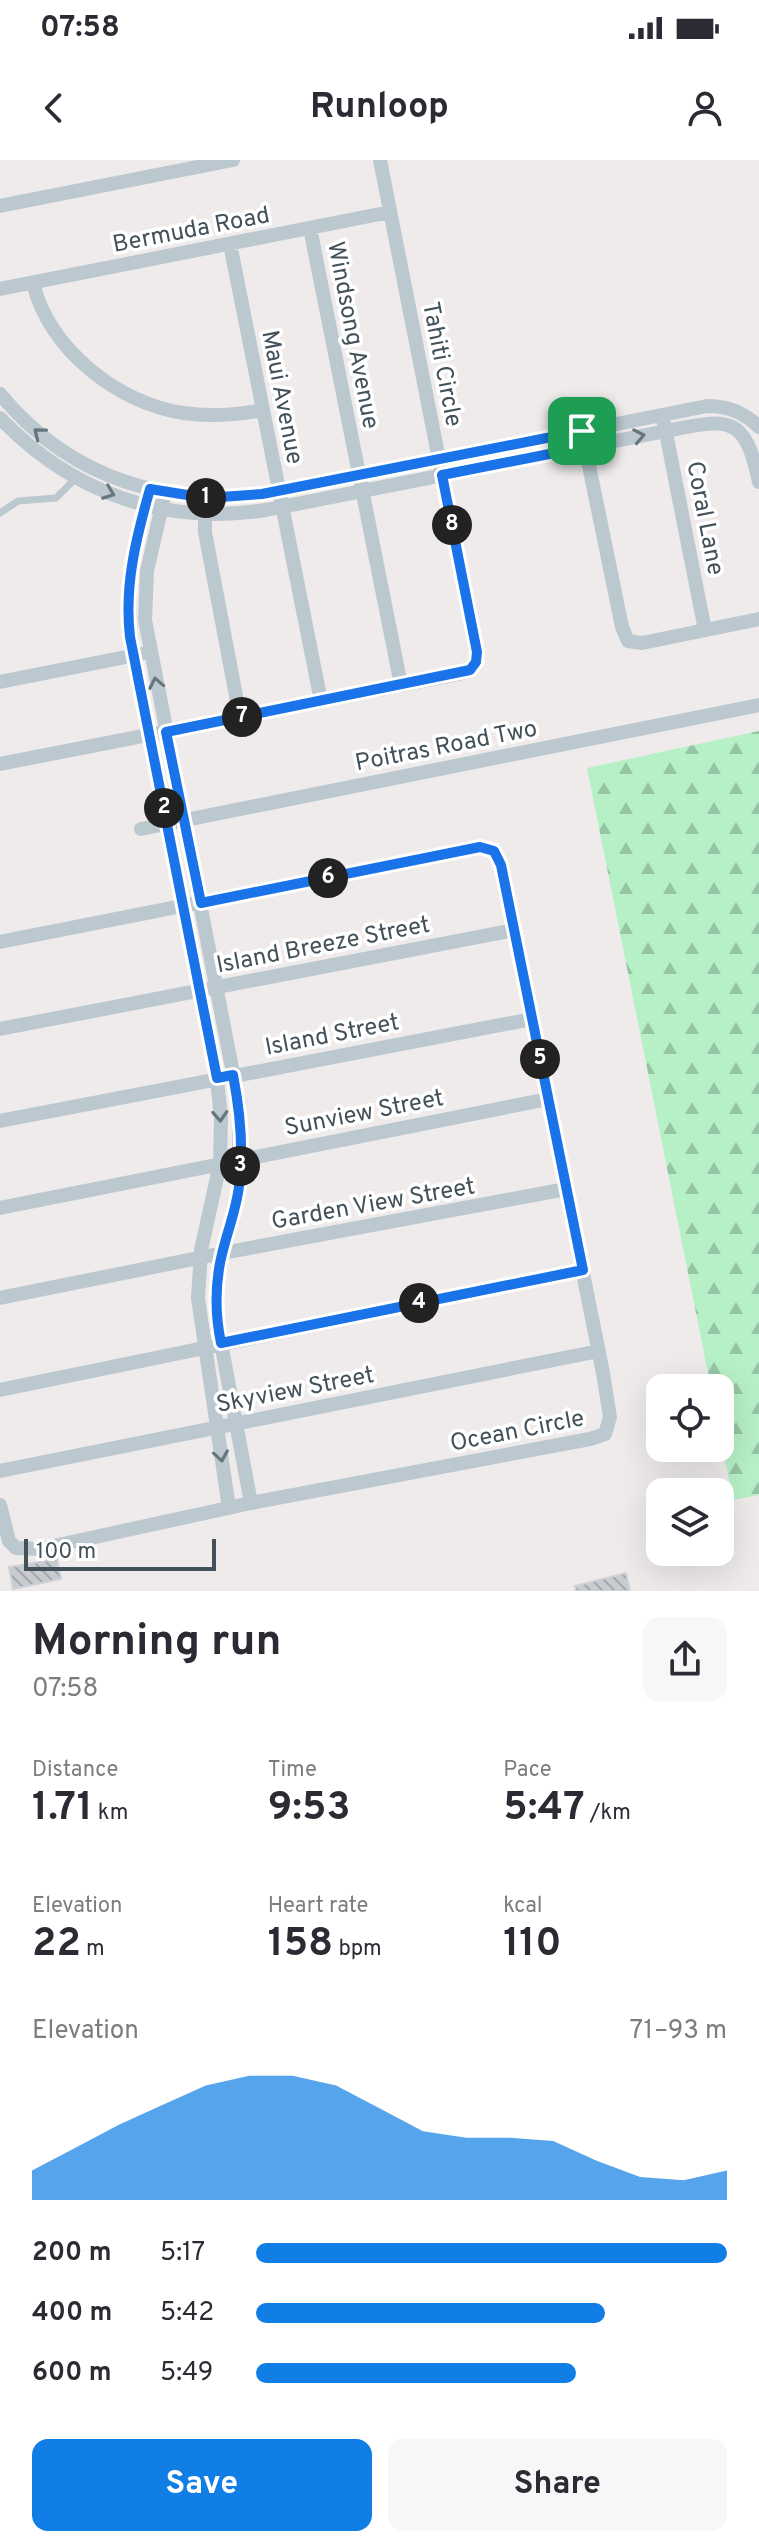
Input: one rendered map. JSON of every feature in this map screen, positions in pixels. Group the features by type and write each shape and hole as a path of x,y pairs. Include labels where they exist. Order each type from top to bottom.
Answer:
{"street":[{"path":"0,206 233,160"},
{"name":"Tahiti Circle","path":"0,764 465,672 474,667 478,657 380,160"},
{"name":"Bermuda Road","path":"0,289 390,212"},
{"name":"Windsong Avenue","path":"310,228 401,685"},
{"name":"Maui Avenue","path":"230,244 321,701"},
{"path":"33,283 39,303 60,338 88,367 118,389 181,413 223,415 263,410"},
{"path":"0,394 29,424 70,455 109,476 165,493 206,498 279,491 718,406 739,412 759,427"},
{"name":"Coral Lane","path":"662,415 705,630"},
{"path":"0,418 39,454 76,478 145,505 204,514 251,513 702,424 723,424 754,442 759,482"},
{"path":"582,431 625,638 632,643 642,643 759,619"},
{"path":"150,489 128,589 128,612 149,735 217,1078 221,1117 220,1164 200,1258 198,1298 229,1508"},
{"path":"165,493 146,584 145,620 239,1104 239,1185 219,1267 216,1304 251,1503"},
{"path":"206,498 205,532 240,717"},
{"path":"0,682 150,652"},
{"name":"Poitras Road Two","path":"141,829 759,705"},
{"name":"Ocean Circle","path":"0,942 480,847 494,851 501,865 610,1417 605,1434 590,1439 251,1503 40,1549 16,1548 9,1541 0,1505"},
{"name":"Island Breeze Street","path":"0,1029 514,930"},
{"name":"Island Street","path":"0,1121 532,1019"},
{"name":"Sunview Street","path":"0,1208 548,1099"},
{"name":"Garden View Street","path":"0,1298 566,1189"},
{"path":"0,1390 583,1270"},
{"name":"Skyview Street","path":"0,1471 599,1351"}],"lane":[{"path":"0,513 18,501 56,498 76,478"}],"green space":[{"path":"759,731 759,1495 734,1500 734,1478 729,1478 726,1462 734,1462 734,1374 708,1374 587,768"}],"building":[{"path":"57,1559 61,1579 13,1589 9,1567"},
{"path":"626,1573 630,1591 576,1591 575,1586"}],"route":[{"path":"582,431 585,447 442,475 478,657 470,670 166,732 201,903 480,847 494,851 501,865 583,1270 221,1343 216,1304 219,1267 239,1185 239,1104 233,1075 217,1078 130,637 130,578 150,489 206,498 262,494 582,431"}]}
